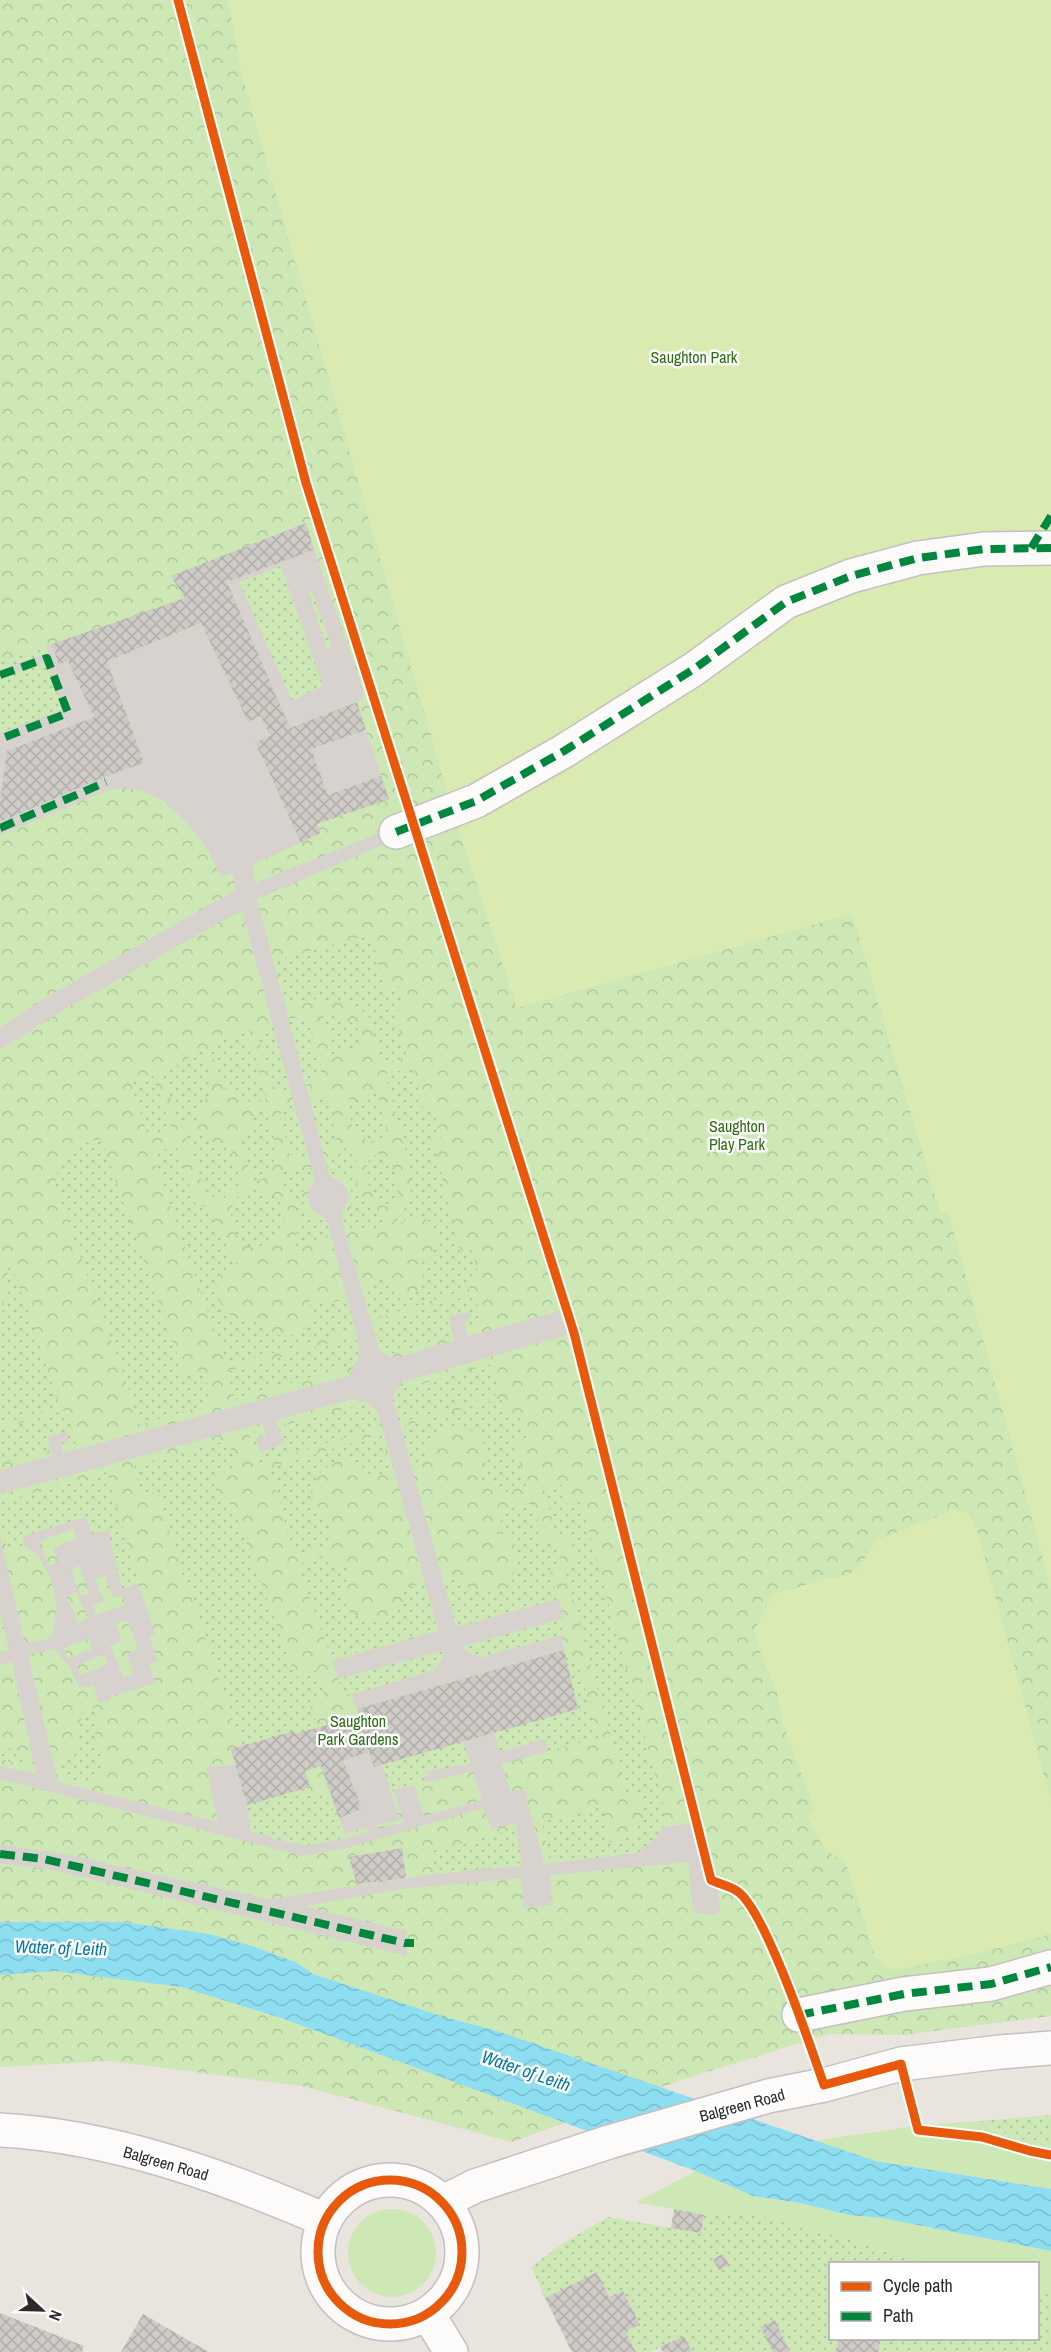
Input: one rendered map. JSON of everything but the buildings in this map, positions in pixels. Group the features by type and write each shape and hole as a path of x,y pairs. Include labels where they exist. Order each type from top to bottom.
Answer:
{"street":[{"path":"396,832 476,801 564,751 694,669 786,602 851,576 918,558 984,549 1051,548"},
{"path":"799,2015 904,1994 991,1984 1051,1967"},
{"name":"Balgreen Road","path":"443,2202 475,2186 609,2142 768,2096 824,2085 901,2064 1051,2048"},
{"name":"Balgreen Road","path":"0,2130 81,2140 138,2154 214,2176 277,2199 325,2220"},
{"path":"390,2179 409,2182 428,2190 443,2202 456,2220 462,2240 462,2262 456,2283 444,2300 428,2314 409,2323 388,2325 367,2322 349,2313 333,2298 323,2280 317,2260 318,2239 325,2220 336,2203 351,2190 370,2182 390,2179"},
{"path":"428,2314 451,2352"}],"green space":[{"path":"0,0 1051,0 1051,2016 904,2035 829,2034 681,2080 512,2142 302,2086 110,2061 0,2067"},
{"name":"Saughton Park","path":"228,0 1051,0 1051,1589 948,1211 940,1213 852,914 517,1008 452,810 242,76"},
{"path":"281,566 323,687 291,701 238,582"},
{"path":"313,591 332,647 327,649 308,592"},
{"path":"46,646 49,653 0,670 0,661"},
{"path":"46,661 63,709 0,733 0,678"},
{"path":"370,935 386,988 398,985 404,1009 394,1012 407,1058 381,1064 368,1014 347,1004 328,1000 307,1000 285,1005 275,960"},
{"path":"320,1013 357,1025 363,1053 348,1050 334,1058 326,1025"},
{"path":"294,1018 308,1022 312,1034 310,1045 321,1067 317,1081 306,1085 288,1020"},
{"path":"273,1022 291,1088 287,1091 275,1090 272,1085 258,1039 266,1024"},
{"path":"250,1029 248,1042 257,1058 260,1082 268,1098 252,1104 237,1091 225,1089 209,1048 220,1040"},
{"path":"197,1052 202,1052 214,1091 202,1104 198,1121 181,1127 163,1075"},
{"path":"413,1068 424,1112 433,1109 441,1137 433,1140 460,1251 471,1249 479,1276 469,1280 471,1288 371,1320 361,1291 375,1283 384,1272 392,1291 401,1295 412,1295 423,1280 422,1263 429,1259 436,1245 435,1230 425,1219 414,1217 399,1223 397,1220 409,1201 410,1174 403,1138 385,1074"},
{"path":"152,1074 172,1130 148,1136 131,1083"},
{"path":"377,1090 390,1142 373,1142 364,1139 358,1135 352,1125 347,1099 364,1100"},
{"path":"322,1097 332,1101 333,1124 338,1135 334,1145 323,1152 308,1098"},
{"path":"294,1102 308,1156 305,1157 297,1157 288,1152 280,1122 282,1108"},
{"path":"268,1110 275,1143 274,1158 266,1177 252,1181 241,1143 254,1126 253,1114"},
{"path":"202,1131 214,1142 230,1146 241,1183 228,1192 222,1203 205,1191 186,1137"},
{"path":"101,1139 179,1360 177,1377 203,1370 212,1403 139,1425 130,1392 55,1187 59,1166 67,1153 73,1148"},
{"path":"176,1145 196,1205 209,1207 228,1248 238,1262 227,1268 219,1283 220,1302 226,1311 241,1321 261,1318 269,1331 289,1336 308,1325 311,1312 308,1296 317,1301 327,1302 347,1297 355,1330 227,1366 152,1154"},
{"path":"346,1147 359,1154 355,1174 360,1192 370,1208 384,1221 385,1226 375,1234 360,1228 344,1229 341,1218 350,1210 351,1191 342,1177 329,1173 326,1162 333,1160"},
{"path":"378,1154 384,1155 389,1160 398,1188 398,1199 389,1206 376,1198 368,1181 368,1164 371,1158"},
{"path":"286,1167 299,1171 312,1170 314,1178 303,1192 304,1204 314,1219 327,1221 330,1234 310,1242 299,1252 290,1245 298,1229 298,1213 291,1198 279,1185"},
{"path":"254,1189 274,1197 284,1209 284,1222 278,1234 268,1243 255,1247 243,1242 233,1228 231,1219 233,1205 240,1193"},
{"path":"8,1257 59,1406 0,1425 0,1324 7,1286"},
{"path":"474,1294 482,1326 467,1331 465,1322 471,1319 468,1310 448,1318 453,1334 396,1353 386,1354 377,1344 374,1325"},
{"path":"356,1336 360,1352 356,1364 235,1399 227,1372"},
{"path":"492,1364 499,1394 399,1423 393,1400 395,1391"},
{"path":"501,1398 508,1416 519,1412 526,1438 514,1442 526,1486 499,1494 491,1485 478,1480 484,1469 485,1447 481,1439 464,1428 441,1431 429,1446 425,1462 411,1466 400,1427"},
{"path":"368,1403 378,1412 382,1426 259,1464 248,1434 265,1429 266,1435 256,1439 261,1451 283,1444 278,1427"},
{"path":"66,1410 76,1443 62,1448 61,1443 68,1440 65,1432 49,1437 51,1450 0,1463 0,1429"},
{"path":"381,1434 391,1472 371,1477 358,1464 344,1460 331,1465 320,1474 313,1487 311,1500 318,1513 333,1522 326,1546 294,1555 270,1468"},
{"path":"229,1440 236,1469 212,1476 215,1494 218,1494 220,1500 229,1503 235,1512 296,1677 318,1670 325,1697 309,1702 318,1728 295,1734 294,1731 241,1746 157,1492 143,1496 134,1466"},
{"path":"107,1472 138,1583 122,1589 108,1530 91,1534 86,1517 24,1537 25,1546 7,1551 3,1529 0,1528 0,1503"},
{"path":"562,1485 567,1506 581,1502 665,1811 663,1827 654,1840 638,1853 550,1862 542,1822 602,1807 610,1842 636,1836 634,1823 645,1819 640,1794 627,1796 564,1566 577,1562 570,1535 557,1538 544,1489"},
{"path":"531,1502 543,1543 555,1541 561,1564 550,1568 557,1600 456,1627 442,1580 457,1576 468,1587 480,1592 493,1592 508,1587 514,1572 514,1546 504,1534 495,1532 502,1519 503,1509"},
{"path":"952,1510 967,1513 976,1526 1051,1801 1051,1934 980,1953 896,1970 883,1966 875,1956 845,1861 825,1848 807,1814 815,1810 783,1724 777,1692 761,1655 754,1631 770,1600 768,1598 772,1595 826,1579 849,1575 861,1565 876,1540"},
{"path":"329,1555 340,1565 352,1570 342,1588 346,1603 354,1614 365,1620 376,1622 386,1620 396,1613 402,1603 404,1588 425,1583 437,1630 332,1660 298,1565"},
{"path":"564,1618 566,1633 562,1635 480,1658 461,1647"},
{"path":"445,1649 436,1670 343,1695 338,1679"},
{"path":"576,1656 598,1738 548,1751 545,1739 499,1752 494,1733 578,1709 566,1658"},
{"path":"98,1707 95,1735 104,1765 102,1772 93,1781 87,1783 62,1777 58,1759 74,1756 82,1712"},
{"path":"464,1742 471,1764 427,1772 429,1776 424,1777 426,1782 393,1790 384,1764"},
{"path":"8,1745 26,1755 26,1766 0,1759 0,1753 11,1756"},
{"path":"301,1790 304,1797 327,1792 343,1839 304,1846 251,1832 247,1805"},
{"path":"517,1829 522,1863 518,1863 519,1865 435,1874 429,1852"},
{"path":"1051,2115 1051,2147 1014,2137 980,2121"},
{"path":"980,2121 1014,2137 1051,2147 1051,2189 875,2161 813,2141 915,2126"},
{"path":"696,2171 753,2196 1051,2251 1051,2295 1039,2292 1039,2262 923,2262 756,2215 704,2215 636,2202"},
{"path":"392,2209 409,2212 423,2222 433,2236 436,2253 433,2270 423,2284 409,2294 392,2297 375,2294 361,2284 351,2270 348,2253 351,2236 361,2222 375,2212"},
{"path":"717,2213 756,2215 923,2262 829,2262 829,2340 839,2340 836,2352 790,2352 774,2320 773,2352 692,2352 684,2336 650,2352 636,2352 625,2331 639,2325 623,2291 609,2297 596,2272 545,2298 531,2267 563,2243 608,2217 701,2233 704,2215"},
{"path":"1039,2292 1051,2295 1051,2352 878,2352 881,2340 1039,2340"}],"shaded area":[{"path":"314,550 363,689 361,700 290,728 227,582","holes":["281,566 323,686 292,701 239,582","312,591 332,647 327,649 308,593"]},
{"path":"201,623 248,722 261,716 270,736 255,743 301,843 252,864 255,883 414,819 417,830 257,899 330,1177 341,1181 348,1191 349,1200 341,1213 343,1216 341,1218 379,1349 388,1356 400,1357 455,1340 449,1317 468,1312 470,1319 464,1321 468,1336 567,1309 574,1333 402,1382 395,1391 393,1400 456,1627 559,1599 564,1618 461,1647 480,1658 562,1635 564,1650 357,1709 352,1694 436,1670 445,1650 338,1679 332,1661 438,1631 378,1412 368,1403 352,1399 276,1420 284,1444 260,1452 256,1439 266,1435 263,1423 0,1494 0,1470 52,1456 48,1437 66,1431 69,1441 61,1443 63,1453 349,1376 358,1359 359,1343 327,1222 324,1221 325,1217 313,1211 308,1203 308,1190 315,1181 242,910 55,1015 0,1050 0,1028 45,998 236,890 232,873 221,877 206,847 186,822 164,801 141,791 125,788 109,790 0,835 0,822 104,777 144,763 107,661"},
{"path":"52,644 59,665 68,661 94,717 0,801 0,733 63,709 46,662 0,678 0,670 48,653 46,646"},
{"path":"366,730 381,776 328,795 311,749"},
{"path":"86,1517 92,1534 108,1530 122,1589 138,1583 155,1634 149,1636 158,1661 149,1664 156,1683 98,1703 94,1685 79,1688 70,1667 54,1649 28,1655 58,1782 218,1822 206,1767 236,1765 247,1805 251,1832 304,1846 343,1839 370,1831 366,1827 345,1834 339,1818 362,1809 343,1760 369,1752 374,1767 382,1765 400,1820 378,1825 379,1829 404,1822 393,1790 414,1785 424,1816 482,1800 473,1771 426,1782 424,1777 428,1776 427,1771 470,1764 464,1742 494,1733 499,1752 545,1739 548,1751 502,1764 510,1792 524,1788 544,1864 638,1853 654,1840 663,1827 697,1823 702,1820 718,1883 720,1908 717,1915 693,1913 688,1862 550,1875 552,1905 524,1908 521,1878 402,1889 303,1906 405,1931 407,1956 53,1870 0,1863 0,1845 59,1853 269,1899 435,1874 522,1866 516,1823 491,1829 484,1808 346,1848 303,1856 0,1779 0,1766 36,1774 12,1662 0,1664 0,1652 9,1650 0,1612 0,1537 25,1644 52,1638 57,1607 51,1578 39,1557 25,1546 23,1536","holes":["74,1529 77,1539 53,1548 58,1562 48,1566 39,1541","80,1566 89,1593 81,1596 71,1570","105,1576 113,1598 104,1601 95,1579","77,1592 88,1618 78,1623 67,1597","123,1595 125,1605 96,1615 93,1605","127,1620 138,1650 127,1654 124,1647 134,1674 124,1678 110,1646 122,1641 115,1624","89,1638 93,1649 68,1659 64,1648","104,1654 108,1664 81,1675 77,1666"]}],"water":[{"name":"Water of Leith","path":"0,1922 121,1922 209,1934 255,1947 295,1962 313,1974 444,2017 494,2030 875,2161 1051,2189 1051,2251 753,2196 696,2171 284,2019 182,1987 55,1971 0,1975"}],"marked path":[{"path":"1031,548 1051,516"},
{"path":"396,832 476,801 564,751 694,669 786,602 851,576 918,558 984,549 1051,548"},
{"path":"0,675 47,658 68,713 0,739"},
{"path":"0,828 106,782"},
{"path":"0,1854 44,1859 405,1943 414,1943"},
{"path":"799,2015 904,1994 991,1984 1051,1967"}],"cycle path":[{"path":"178,0 306,483 574,1333 711,1880 737,1891 748,1903 761,1924 786,1981 824,2085 901,2064 918,2130 982,2137 1051,2155"},
{"path":"390,2180 418,2185 441,2201 457,2224 462,2252 457,2280 441,2303 418,2319 390,2324 362,2319 339,2303 323,2280 318,2252 323,2224 339,2201 362,2185 390,2180"}],"park label":[{"name":"Saughton Play Park","path":"737,1135"},
{"name":"Saughton Park Gardens","path":"358,1730"}]}
